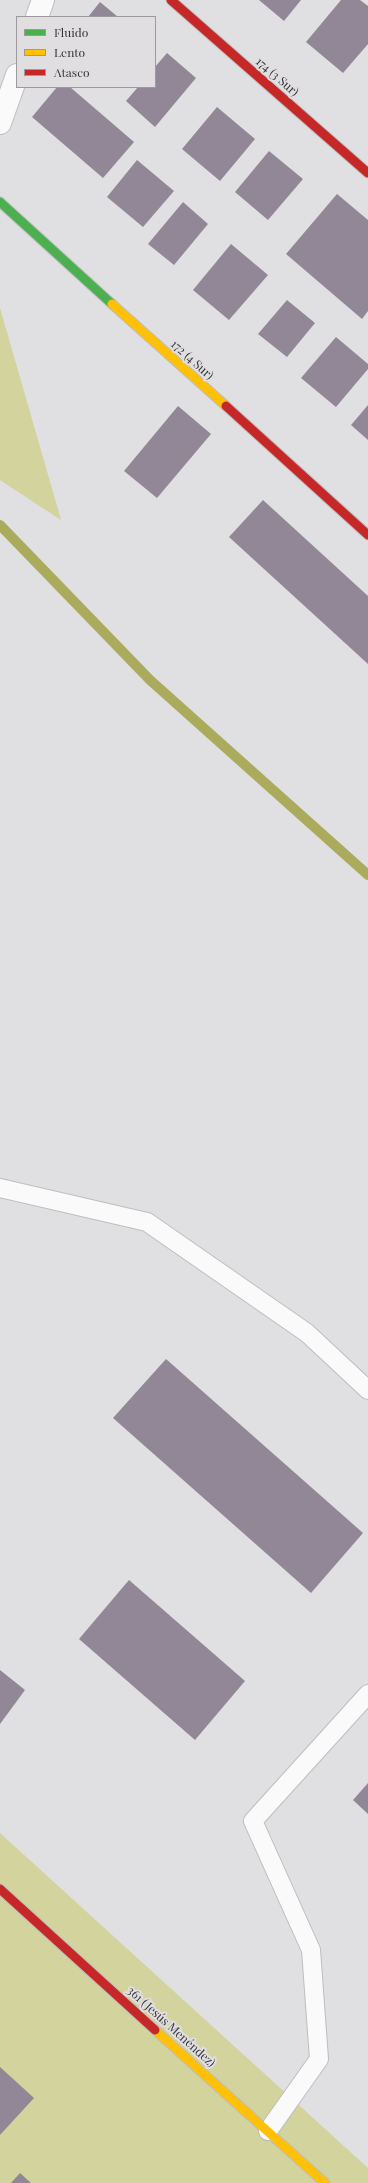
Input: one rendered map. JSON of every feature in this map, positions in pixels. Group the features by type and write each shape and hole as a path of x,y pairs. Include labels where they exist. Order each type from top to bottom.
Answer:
{"street":[{"path":"37,16 43,0"},
{"name":"174 (3 Sur)","path":"171,0 368,173"},
{"path":"0,124 16,78"},
{"name":"172 (4 Sur)","path":"0,202 368,535"},
{"name":"361 (Jesús Menéndez)","path":"0,1889 325,2183"}],"lane":[{"path":"0,1188 147,1222 306,1333 368,1390"},
{"path":"268,2131 318,2059 311,1950 253,1821 368,1694"}],"green space":[{"path":"0,308 61,520 0,480"},
{"path":"0,1833 368,2168 368,2183 0,2183"}],"building":[{"path":"259,0 301,0 284,21"},
{"path":"341,0 360,0 368,6 368,44 343,73 306,42"},
{"path":"100,2 117,16 89,16"},
{"path":"167,53 196,78 155,127 126,101 137,88 156,88 156,66"},
{"path":"56,88 71,88 134,142 103,178 32,117"},
{"path":"217,107 255,139 220,181 182,149"},
{"path":"269,151 303,179 268,220 235,192"},
{"path":"137,160 174,191 143,227 107,197"},
{"path":"337,194 368,220 368,311 362,319 286,254"},
{"path":"183,202 208,224 174,265 148,244"},
{"path":"231,244 268,275 229,320 193,290"},
{"path":"287,300 315,323 287,357 258,334"},
{"path":"336,337 368,364 368,369 336,407 301,378"},
{"path":"368,405 368,440 351,425"},
{"path":"178,406 211,434 157,498 124,471"},
{"path":"263,500 368,596 368,664 229,537"},
{"path":"166,1359 363,1533 311,1593 113,1418"},
{"path":"129,1580 245,1681 195,1740 79,1639"},
{"path":"0,1670 25,1690 0,1724"},
{"path":"368,1783 368,1814 353,1800"},
{"path":"0,2067 34,2098 0,2135"},
{"path":"20,2173 31,2183 11,2183"}],"waterway":[{"path":"0,525 150,680 368,875"}],"traffic: fast":[{"path":"0,202 112,304"}],"traffic: slow":[{"path":"112,304 226,406"},
{"path":"155,2030 325,2183"}],"traffic: jam":[{"path":"171,0 368,173"},
{"path":"226,406 368,535"},
{"path":"0,1889 155,2030"}]}
